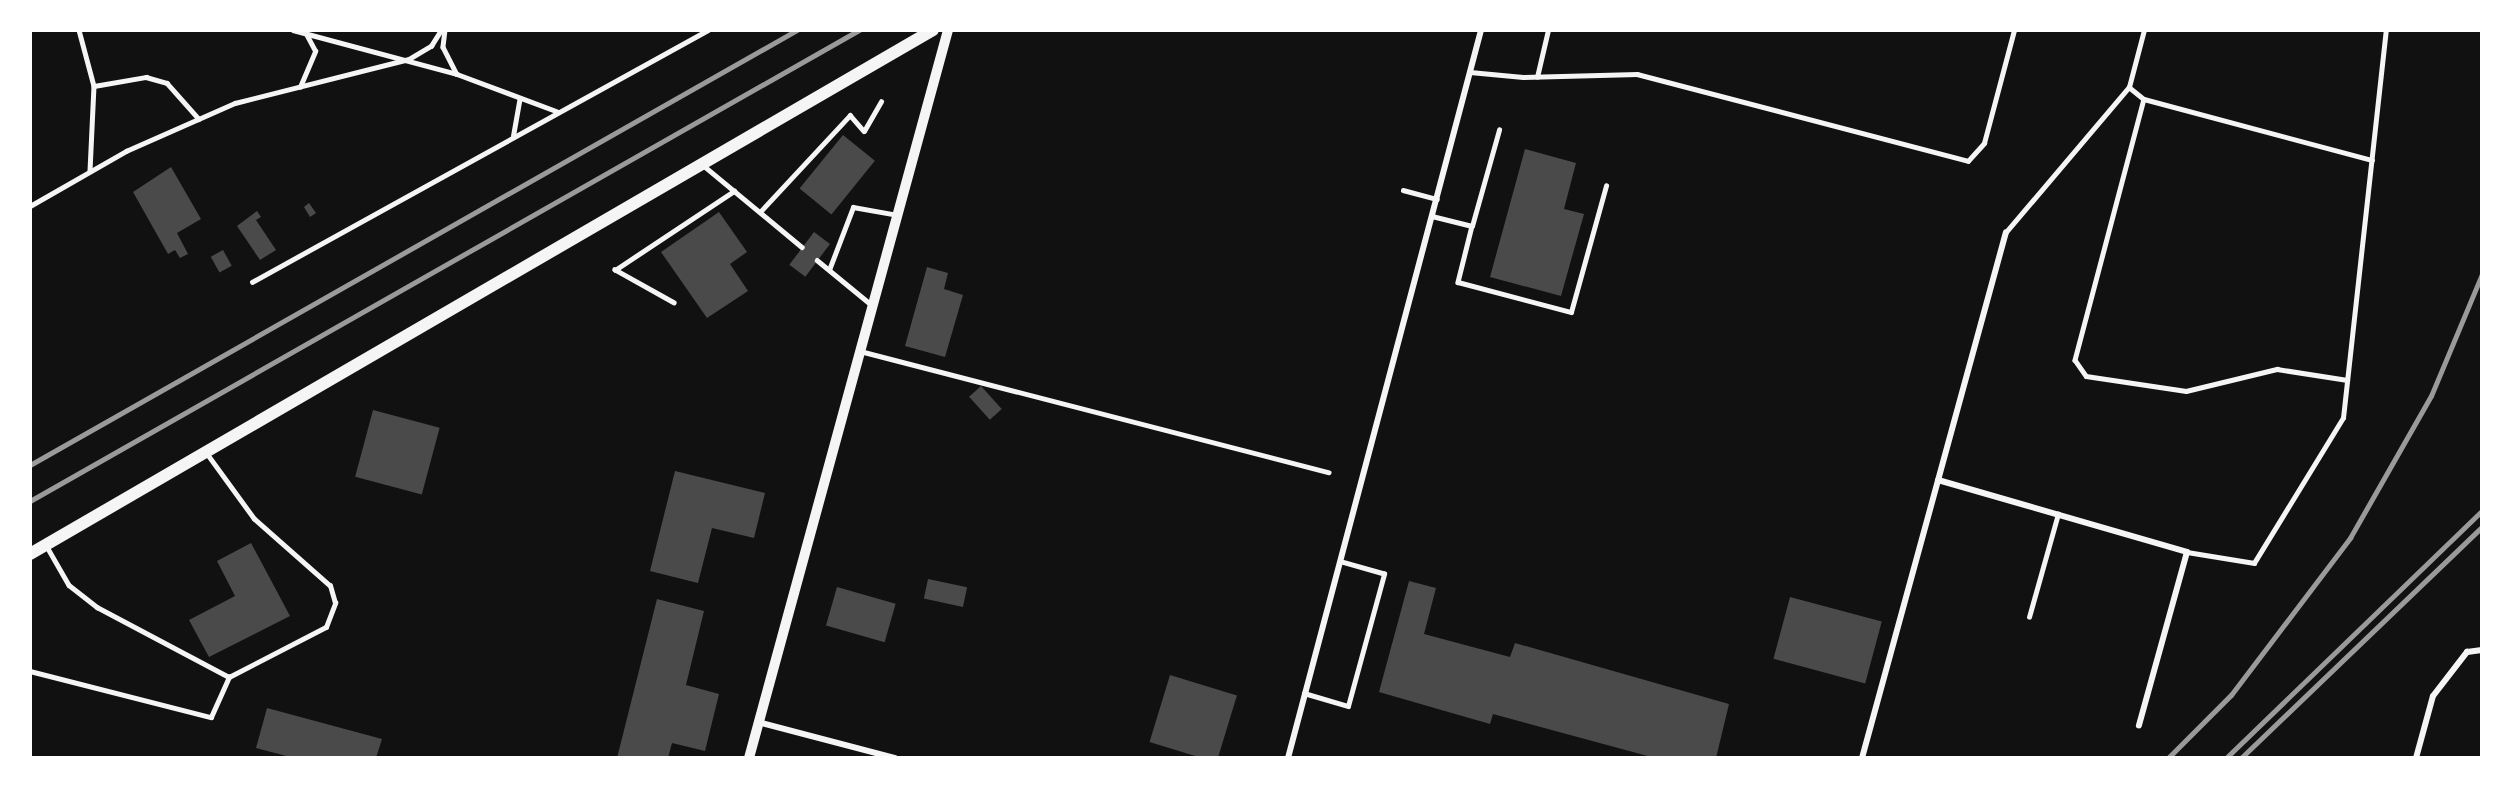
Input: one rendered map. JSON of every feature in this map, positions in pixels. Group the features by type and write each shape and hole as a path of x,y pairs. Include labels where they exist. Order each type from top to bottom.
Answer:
{"main road":[{"path":"30,554 933,30"}],"street":[{"path":"749,758 948,30"},
{"path":"1288,758 1304,693 1342,562 1481,30"},
{"path":"1862,758 2006,232"},
{"path":"1938,480 2187,552 2139,725"},
{"path":"2416,758 2433,696 2466,652 2482,650"},
{"path":"758,722 895,758"}],"lane":[{"path":"79,30 94,86 90,171"},
{"path":"293,30 401,62 457,74 519,101 557,111"},
{"path":"30,206 90,171 235,103 401,62 431,46 443,30"},
{"path":"443,30 443,47 457,74"},
{"path":"252,282 557,111 708,30"},
{"path":"1537,76 1548,30"},
{"path":"1470,72 1537,76 1636,74 1968,160 1984,143 2014,30"},
{"path":"2006,232 2129,87 2144,30"},
{"path":"2187,552 2254,563 2343,418 2386,30"},
{"path":"300,87 315,51 306,34"},
{"path":"94,86 146,77 167,83 199,119"},
{"path":"2129,87 2145,99 2372,160"},
{"path":"2145,99 2075,360 2086,376 2186,391 2277,369 2347,380"},
{"path":"512,138 519,101"},
{"path":"760,212 850,115 864,131 881,101"},
{"path":"1499,130 1458,282 1571,312 1606,186"},
{"path":"702,164 802,247"},
{"path":"1403,190 1437,199"},
{"path":"674,303 615,270 734,191"},
{"path":"829,270 854,207 898,215"},
{"path":"1432,216 1472,226"},
{"path":"817,260 873,306"},
{"path":"860,351 1329,472"},
{"path":"30,671 211,717 229,677 326,627 335,603 330,586 254,519 206,452"},
{"path":"2029,617 2058,514"},
{"path":"46,545 69,585 97,607 229,677"},
{"path":"1304,693 1348,706 1384,574 1342,562"}],"building":[{"path":"843,135 875,161 831,214 800,189"},
{"path":"1525,149 1576,163 1564,209 1584,214 1561,296 1490,277"},
{"path":"171,167 201,219 177,233 188,254 180,258 175,250 168,254 133,192"},
{"path":"309,203 316,213 310,217 304,207"},
{"path":"257,211 261,217 256,220 276,250 260,260 237,226"},
{"path":"719,212 747,252 730,264 748,291 707,318 661,252"},
{"path":"814,232 830,244 805,277 789,265"},
{"path":"223,250 232,266 219,273 211,257"},
{"path":"927,267 948,273 944,289 963,295 945,357 905,346"},
{"path":"981,386 1002,409 990,420 969,397"},
{"path":"373,410 440,428 422,495 355,477"},
{"path":"675,471 765,493 754,538 712,528 698,583 650,571"},
{"path":"251,543 290,616 209,657 189,620 235,596 217,561"},
{"path":"928,579 967,587 963,607 924,599"},
{"path":"1409,581 1436,588 1424,634 1510,657 1515,643 1729,704 1716,758 1655,758 1493,714 1490,724 1379,692"},
{"path":"837,587 896,604 885,642 826,625"},
{"path":"1790,597 1882,622 1865,683 1773,659"},
{"path":"657,599 704,611 686,685 719,694 705,751 672,743 668,758 617,758"},
{"path":"1170,675 1237,695 1218,758 1202,758 1150,742"},
{"path":"267,708 382,739 376,758 294,758 256,748"}],"railway":[{"path":"30,465 797,30"},
{"path":"30,501 859,30"},
{"path":"2168,758 2231,695 2350,538 2431,396 2482,274"},
{"path":"2226,758 2482,511"},
{"path":"2241,758 2482,527"}]}
